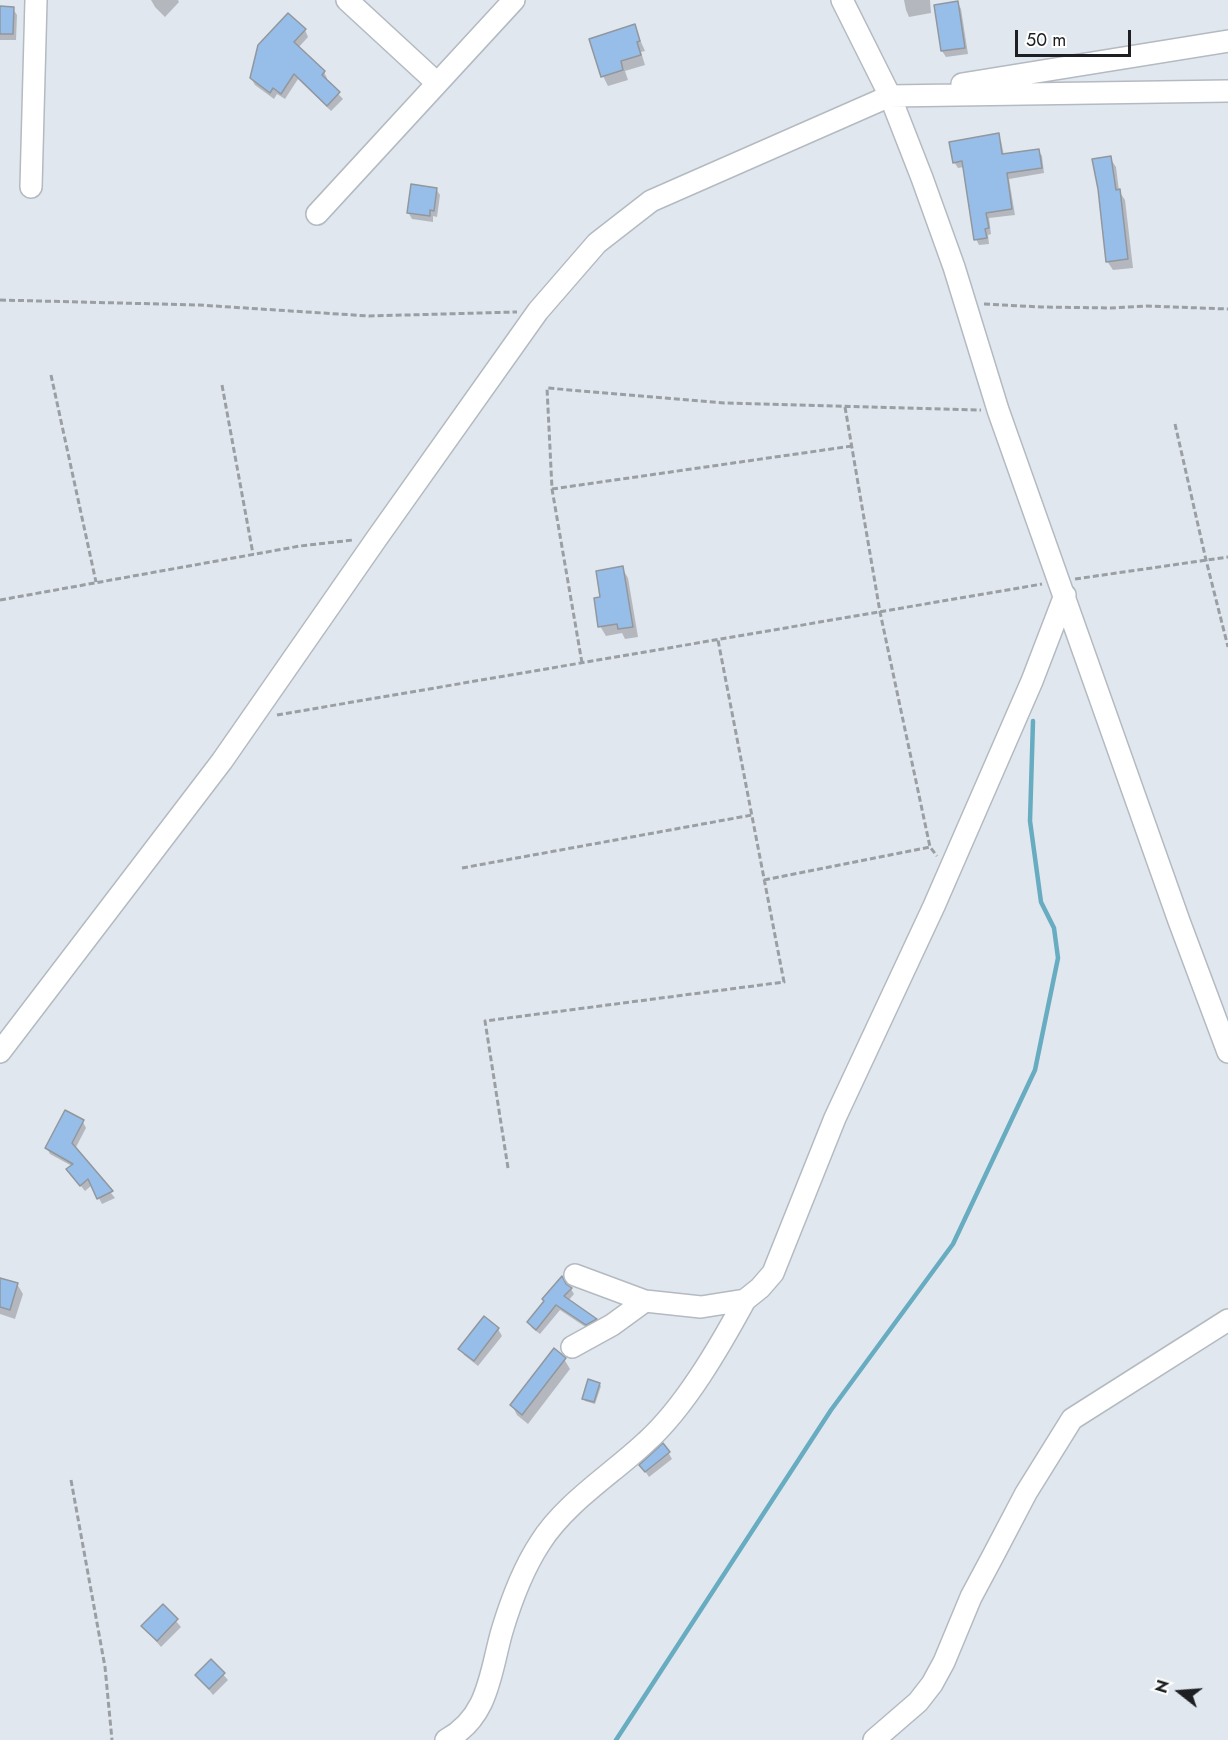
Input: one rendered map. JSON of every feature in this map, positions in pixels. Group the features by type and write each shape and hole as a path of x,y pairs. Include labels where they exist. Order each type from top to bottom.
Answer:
{"street":[{"path":"31,187 36,0"},
{"path":"347,0 437,83"},
{"path":"317,214 514,0"},
{"path":"842,0 890,96 942,234 998,410 1228,1052"},
{"path":"0,1052 215,771 538,311 597,243 651,201 890,96 1228,41"},
{"path":"890,96 1228,91"},
{"path":"446,1740 459,1733 476,1715 487,1691 502,1630 511,1605 527,1566 541,1542 578,1501 660,1428 717,1350 745,1300 773,1273 835,1118 905,970 1032,681 1062,588"},
{"path":"574,1275 645,1301 701,1307 745,1300"},
{"path":"572,1347 612,1325 645,1301"},
{"path":"874,1740 918,1702 932,1684 980,1579 1026,1493 1072,1419 1228,1320"}],"path":[{"path":"0,300 199,304 369,316 538,311"},
{"path":"965,303 1053,308 1146,306 1228,309"},
{"path":"51,375 96,582"},
{"path":"222,386 253,554"},
{"path":"582,663 552,489 547,388 724,404 998,410"},
{"path":"845,406 880,612 930,847 949,871"},
{"path":"1174,424 1228,647"},
{"path":"552,489 852,446"},
{"path":"0,600 300,546 377,538"},
{"path":"251,719 880,612 1062,588 1228,557"},
{"path":"508,1168 485,1021 784,982 718,640"},
{"path":"462,868 752,815"},
{"path":"764,880 930,847"},
{"path":"70,1480 105,1667 112,1740"}],"building":[{"path":"958,1 965,48 941,51 934,5"},
{"path":"0,6 14,7 13,34 0,34"},
{"path":"288,13 306,29 294,42 325,71 322,75 340,92 327,106 294,74 281,94 273,88 270,93 250,78 258,45"},
{"path":"635,24 641,55 621,61 623,70 601,77 589,39"},
{"path":"999,133 1002,154 1039,149 1042,168 1007,173 1012,209 986,213 989,228 985,229 987,238 974,240 962,161 953,163 949,142"},
{"path":"1111,156 1116,190 1120,189 1128,259 1106,262 1098,189 1092,159"},
{"path":"411,184 437,188 434,211 430,210 430,216 407,213"},
{"path":"623,566 633,627 618,629 617,624 598,627 594,598 600,597 596,571"},
{"path":"65,1110 84,1120 72,1143 113,1191 97,1199 88,1179 80,1186 66,1169 73,1164 45,1148"},
{"path":"562,1276 566,1284 572,1288 564,1296 597,1319 586,1325 556,1305 536,1330 527,1322 544,1301 542,1299"},
{"path":"0,1278 18,1283 10,1310 0,1307"},
{"path":"484,1316 499,1328 474,1361 458,1349"},
{"path":"554,1348 566,1358 522,1415 510,1405"},
{"path":"588,1379 600,1383 594,1402 582,1399"},
{"path":"663,1443 670,1452 645,1472 639,1465"},
{"path":"163,1604 178,1619 157,1641 141,1626"},
{"path":"211,1659 225,1673 209,1689 195,1675"}],"waterway":[{"path":"616,1740 831,1410 953,1244 1035,1070 1058,958 1054,928 1041,902 1030,821 1033,721"}]}
